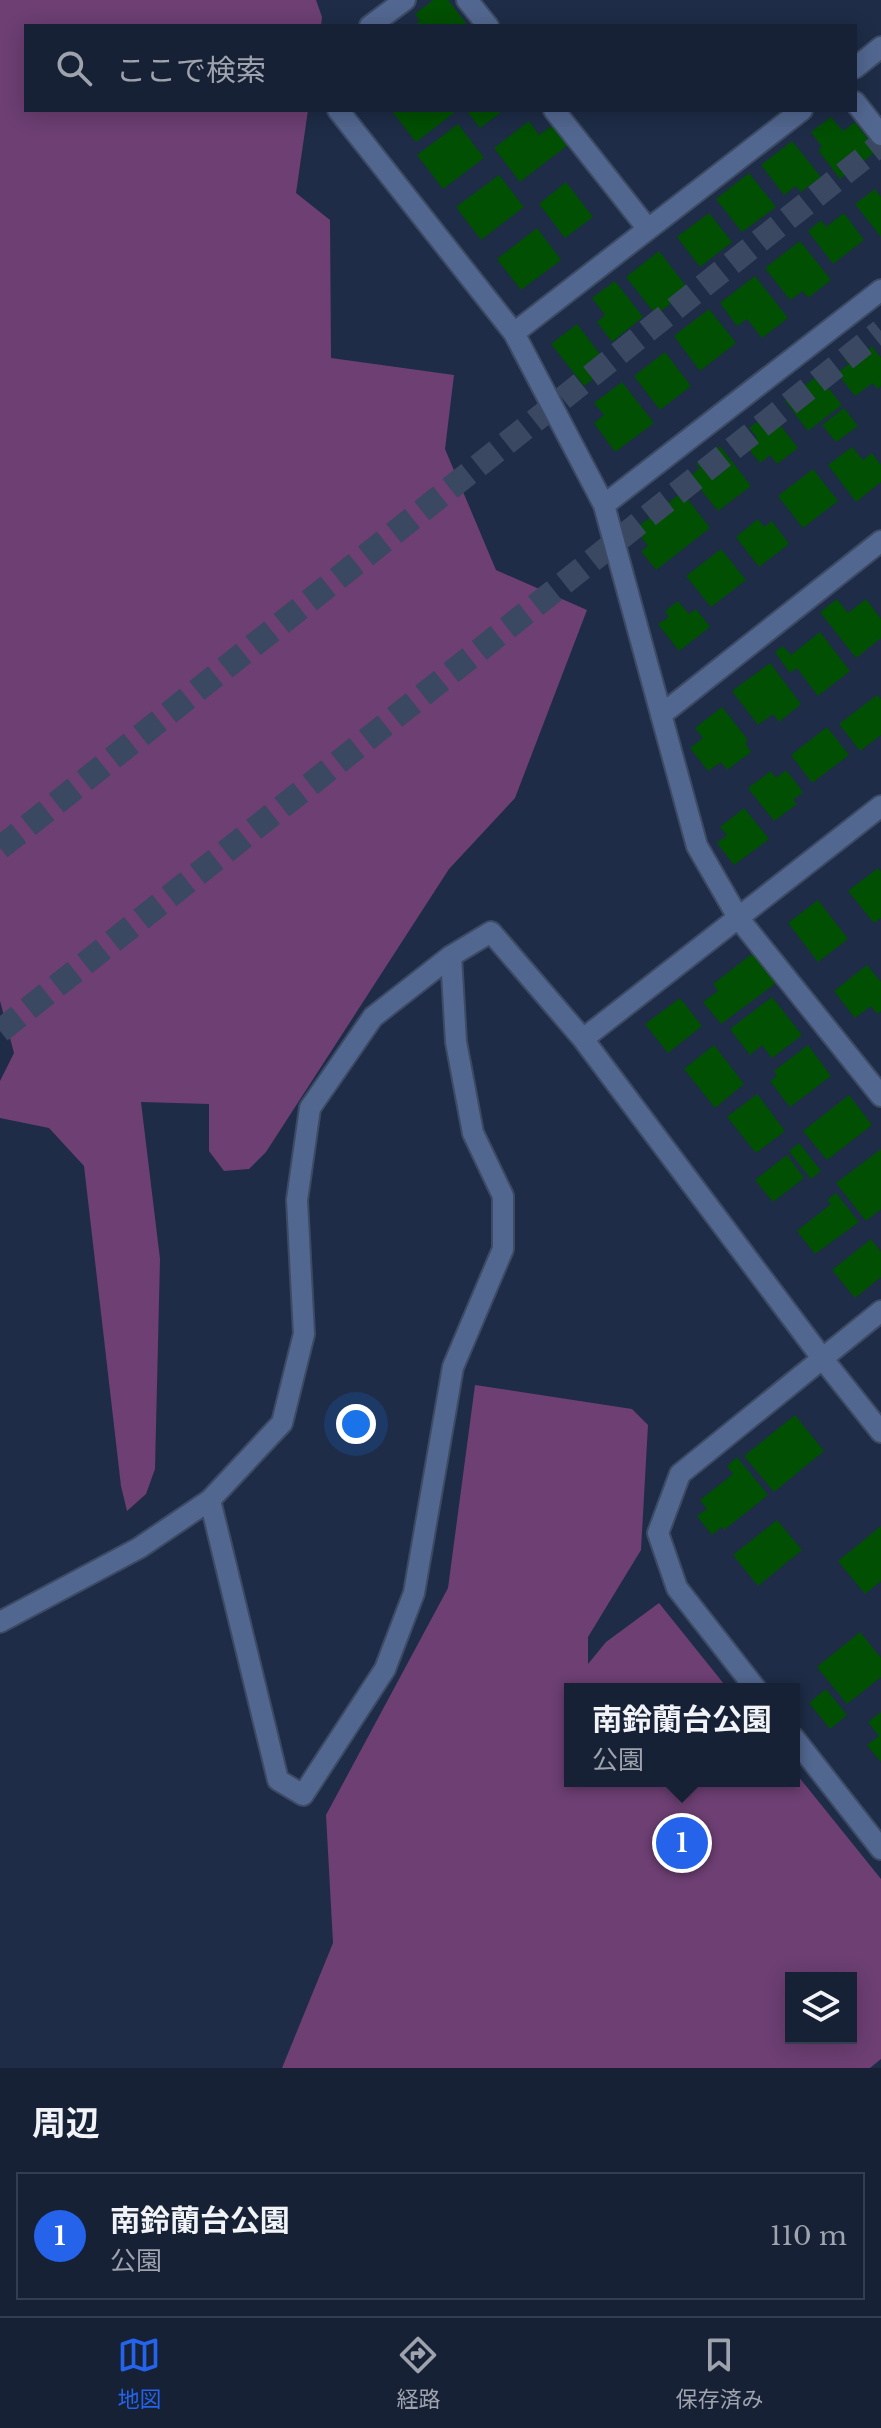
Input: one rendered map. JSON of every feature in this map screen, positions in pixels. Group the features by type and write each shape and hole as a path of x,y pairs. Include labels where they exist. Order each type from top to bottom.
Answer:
{"street":[{"path":"373,24 405,0"},
{"path":"467,0 486,24"},
{"path":"857,66 881,47"},
{"path":"857,105 881,135"},
{"path":"340,112 514,333 604,505 697,846 739,919 874,1073 881,1096"},
{"path":"556,112 648,229"},
{"path":"514,333 799,112"},
{"path":"604,505 881,290"},
{"path":"661,715 881,541"},
{"path":"583,1039 881,806"},
{"path":"0,1622 139,1548 210,1500 282,1423 304,1334 297,1200 310,1108 373,1017 451,956 491,932 583,1039 881,1432"},
{"path":"210,1500 278,1780 303,1795 385,1669 414,1593 453,1367 503,1249 503,1196 473,1133 456,1042 451,956"},
{"path":"751,1683 677,1588 658,1533 680,1474 881,1311"},
{"path":"800,1746 881,1849"}],"shaded area":[{"path":"0,0 316,0 321,24 24,24 24,112 308,112 296,193 330,220 331,358 454,375 445,449 496,570 587,610 515,798 449,869 266,1152 249,1169 224,1171 209,1151 209,1104 141,1102 160,1259 155,1469 146,1494 127,1511 121,1486 84,1166 49,1128 0,1118 0,1081 14,1053 0,1001"},
{"path":"475,1385 632,1409 648,1425 641,1550 588,1637 588,1664 606,1642 659,1603 723,1683 564,1683 564,1787 800,1787 800,1778 881,1879 881,2059 870,2068 282,2068 333,1943 326,1815 448,1588"}],"building":[{"path":"433,0 448,0 466,23 416,24 420,21 415,14"},
{"path":"393,112 453,112 454,113 416,142"},
{"path":"468,112 501,112 480,128"},
{"path":"831,117 843,131 855,122 877,151 840,179 818,150 822,147 811,132"},
{"path":"529,121 539,135 553,125 568,145 520,182 494,148"},
{"path":"458,124 484,158 443,189 417,155"},
{"path":"792,141 821,177 801,192 796,186 784,195 761,165"},
{"path":"749,173 776,207 742,232 716,199"},
{"path":"499,175 524,207 481,240 456,207"},
{"path":"566,182 593,217 565,238 539,204"},
{"path":"875,189 881,197 881,237 855,204"},
{"path":"709,213 732,242 700,267 677,237"},
{"path":"844,213 864,240 833,264 808,231 821,220 826,227"},
{"path":"537,228 561,260 521,290 497,259"},
{"path":"800,241 831,280 808,298 803,291 790,300 765,268"},
{"path":"659,251 689,290 656,315 626,277"},
{"path":"755,276 788,318 762,338 747,319 737,326 720,303"},
{"path":"615,281 643,317 612,342 597,322 605,315 592,298"},
{"path":"709,309 736,343 700,371 674,336"},
{"path":"577,324 610,367 584,386 551,344"},
{"path":"861,346 866,351 872,346 881,358 881,386 877,389 873,383 855,396 837,373 849,364 844,359"},
{"path":"665,352 691,386 660,410 634,376"},
{"path":"818,375 842,405 808,431 785,401"},
{"path":"622,382 654,423 615,452 594,423 604,415 594,403"},
{"path":"844,408 858,426 836,442 822,425"},
{"path":"770,412 798,448 777,464 770,455 760,463 746,446 757,437 749,428"},
{"path":"720,446 751,486 718,511 690,476 700,468 696,464"},
{"path":"852,447 863,460 872,453 881,465 881,482 856,502 828,465"},
{"path":"813,469 838,501 803,528 778,496"},
{"path":"682,492 710,528 656,570 641,551 648,546 635,529"},
{"path":"758,519 764,527 772,521 789,544 759,567 736,537"},
{"path":"721,549 746,580 711,607 686,576"},
{"path":"837,599 848,613 866,599 881,619 881,638 856,658 820,612"},
{"path":"678,601 689,614 696,609 710,627 679,651 658,624 669,617 665,611"},
{"path":"820,632 850,671 818,696 797,668 790,673 775,652 783,646 791,655"},
{"path":"770,663 801,704 779,722 773,714 758,725 732,691"},
{"path":"877,695 881,699 881,735 860,751 839,724"},
{"path":"722,707 748,740 745,743 751,752 727,770 721,762 708,771 690,748 703,738 695,728"},
{"path":"827,727 849,755 812,783 791,755"},
{"path":"786,770 803,792 793,800 797,804 774,821 748,788 771,771 776,778"},
{"path":"744,808 769,839 734,865 717,843 727,835 720,827"},
{"path":"878,868 881,872 881,918 874,923 848,891"},
{"path":"818,900 848,939 818,962 788,923"},
{"path":"753,953 776,983 721,1024 703,1002 718,991 713,984"},
{"path":"867,965 881,982 881,1011 877,1014 871,1006 855,1018 834,991"},
{"path":"772,997 802,1035 772,1058 762,1045 750,1055 730,1029"},
{"path":"680,998 702,1026 668,1053 645,1024"},
{"path":"714,1045 744,1084 715,1108 684,1069"},
{"path":"808,1045 831,1076 790,1107 770,1081 777,1076 774,1071"},
{"path":"757,1094 785,1131 756,1153 727,1117"},
{"path":"849,1095 872,1125 827,1160 803,1131"},
{"path":"799,1143 821,1171 811,1179 789,1151"},
{"path":"881,1149 881,1209 866,1221 836,1183"},
{"path":"787,1155 804,1178 773,1202 755,1180"},
{"path":"836,1193 859,1222 815,1254 797,1231 831,1204 827,1200"},
{"path":"871,1239 881,1252 881,1277 855,1298 832,1270"},
{"path":"795,1415 824,1451 774,1492 744,1456"},
{"path":"737,1457 768,1495 724,1530 722,1527 712,1535 697,1516 707,1509 700,1500 733,1474 727,1466"},
{"path":"777,1520 802,1550 758,1586 733,1555"},
{"path":"881,1526 881,1581 865,1594 838,1561"},
{"path":"860,1632 881,1658 881,1677 847,1704 817,1667"},
{"path":"826,1689 847,1715 830,1729 809,1703"},
{"path":"881,1712 881,1762 867,1745 879,1736 868,1722"}],"tunnel":[{"path":"0,848 881,144"},
{"path":"0,1031 881,331"}],"place":[{"name":"南鈴蘭台公園","path":"682,1843"}]}
